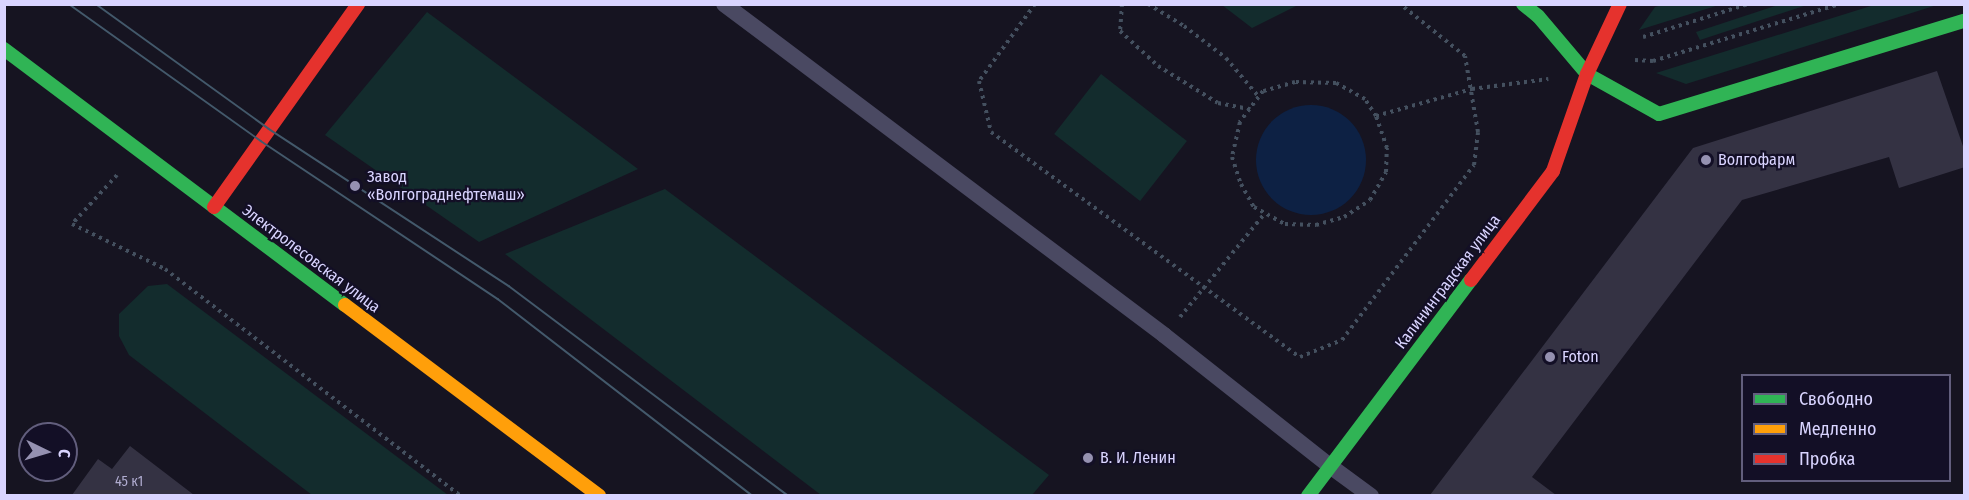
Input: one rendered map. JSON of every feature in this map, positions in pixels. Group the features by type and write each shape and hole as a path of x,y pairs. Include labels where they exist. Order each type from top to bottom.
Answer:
{"street":[{"path":"214,207 358,4"},
{"path":"1523,4 1538,16 1587,74 1659,114 1965,21"},
{"name":"Калининградская улица","path":"1308,495 1553,171 1587,74 1620,4"},
{"name":"Электролесовская улица","path":"4,49 599,495"}],"lane":[{"path":"724,4 1164,335 1330,466 1371,495"}],"path":[{"path":"1035,4 979,81 991,132 1300,357 1342,340 1474,165 1478,132 1465,56 1400,4"},
{"path":"1122,4 1120,31 1158,66 1218,103 1250,109"},
{"path":"1148,4 1184,26 1226,58 1259,97"},
{"path":"1640,38 1748,4"},
{"path":"1633,60 1653,61 1840,4"},
{"path":"1376,116 1472,89 1587,74"},
{"path":"1295,82 1336,83 1365,99 1376,116 1387,147 1386,172 1370,200 1344,217 1316,225 1285,224 1254,207 1241,184 1232,157 1240,122 1259,97 1263,91 1295,82"},
{"path":"140,150 72,224 165,269 461,495"},
{"path":"1164,335 1265,213"}],"green space":[{"path":"1665,4 1719,5 1639,30 1655,7"},
{"path":"1222,5 1298,5 1252,28"},
{"path":"1778,5 1807,5 1700,40 1696,32"},
{"path":"1874,5 1937,5 1686,84 1656,73"},
{"path":"427,12 638,169 479,242 325,135"},
{"path":"1101,74 1187,141 1140,201 1054,134"},
{"path":"665,189 1049,475 1032,495 821,495 505,254"},
{"path":"167,284 448,495 312,495 129,355 119,336 119,314 148,286"}],"water":[{"path":"1311,105 1332,109 1350,121 1362,139 1366,160 1362,181 1350,199 1332,211 1311,215 1290,211 1272,199 1260,181 1256,160 1260,139 1272,121 1290,109"}],"building":[{"path":"1937,71 1965,152 1965,167 1899,188 1889,157 1742,200 1532,477 1556,495 1430,495 1693,148"},
{"path":"130,446 194,495 72,495 98,459 112,469"}],"tram line":[{"path":"69,4 261,141 498,299 753,496"},
{"path":"96,4 269,129 509,286 789,496"}],"traffic: fast":[{"path":"1523,4 1538,16 1587,74 1659,114 1964,21"},
{"path":"4,49 345,305"},
{"path":"1308,496 1471,280"}],"traffic: slow":[{"path":"345,305 599,496"}],"traffic: jam":[{"path":"214,207 358,4"},
{"path":"1471,280 1553,171 1587,74 1620,4"}],"place":[{"name":"Волгофарм","path":"1706,160"},
{"name":"Завод «Волгограднефтемаш»","path":"355,186"},
{"name":"Foton","path":"1550,357"},
{"name":"В. И. Ленин","path":"1088,458"}]}
